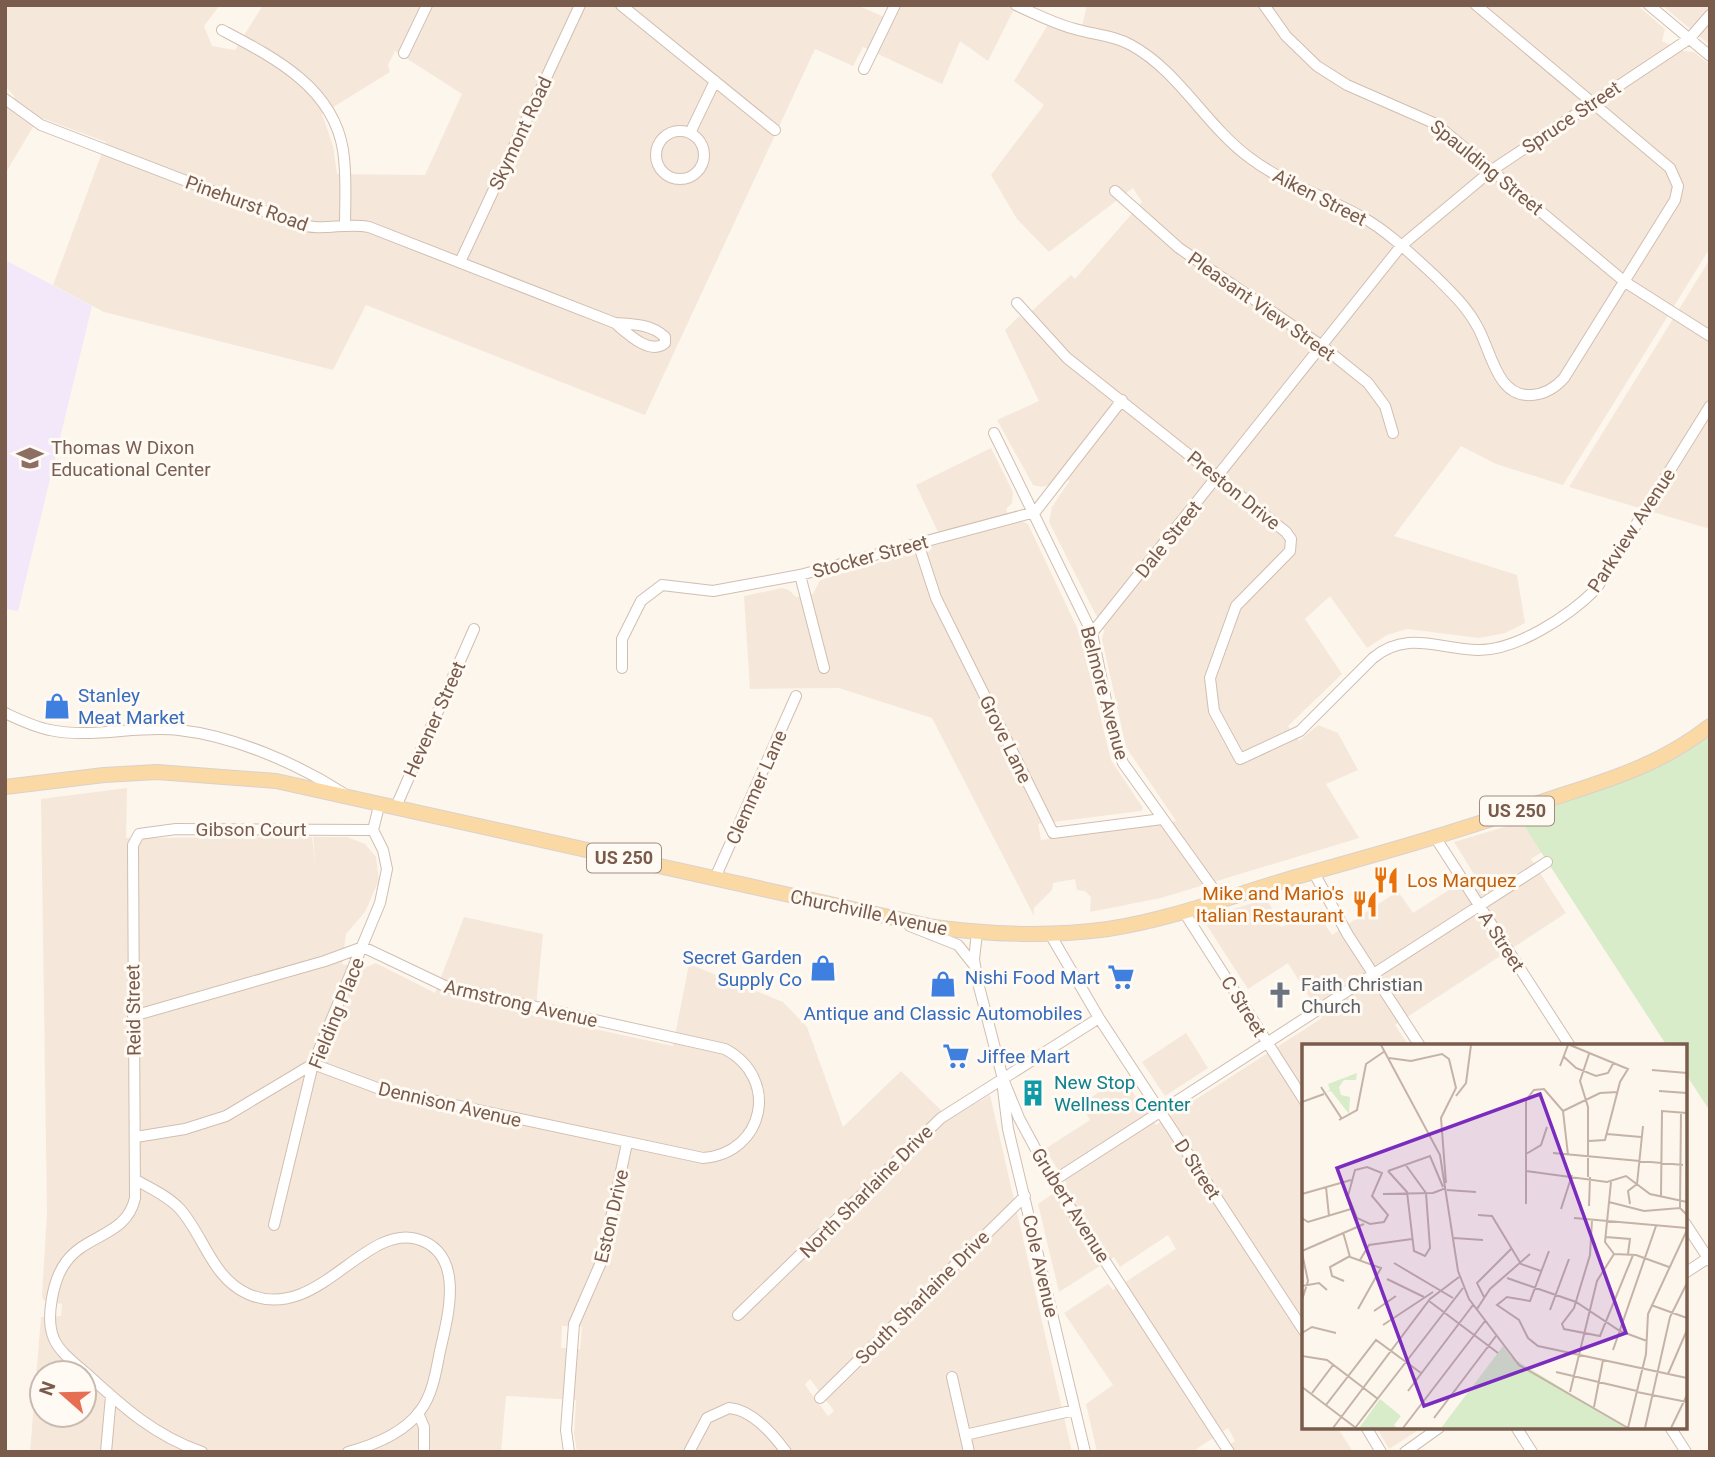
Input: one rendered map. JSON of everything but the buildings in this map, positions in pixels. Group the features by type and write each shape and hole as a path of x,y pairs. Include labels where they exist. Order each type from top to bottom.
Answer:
{"main road":[{"name":"Churchville Avenue","path":"5,788 104,775 157,772 276,781 897,919 977,933 1050,934 1112,928 1185,912 1435,837 1634,772 1677,750 1710,726"}],"street":[{"path":"404,53 427,5"},
{"name":"Skymont Road","path":"460,262 580,5"},
{"path":"621,5 775,130"},
{"path":"864,69 895,5"},
{"name":"Aiken Street","path":"1016,5 1069,27 1111,36 1140,50 1160,66 1223,135 1249,158 1291,184 1363,218 1401,246 1463,305 1481,332 1501,380 1512,390 1524,395 1545,392 1564,379 1625,282"},
{"name":"Spaulding Street","path":"1264,5 1286,36 1317,66 1347,85 1427,119 1625,282 1710,335"},
{"path":"1476,5 1670,168 1678,186 1675,200 1625,282"},
{"path":"1649,5 1710,56"},
{"name":"Spruce Street","path":"1322,346 1401,246 1492,170 1689,39 1710,15"},
{"path":"222,30 305,80 328,108 343,148 345,226"},
{"path":"691,133 715,81"},
{"name":"Pinehurst Road","path":"5,99 41,125 299,224 321,228 369,227 615,323"},
{"path":"673,132 691,133 702,145 702,165 691,177 671,178 657,162 659,144 673,132"},
{"name":"Pleasant View Street","path":"1115,191 1184,252 1322,346 1377,392 1390,416 1392,433"},
{"name":"Preston Drive","path":"1017,303 1067,358 1286,532 1292,544 1290,551 1234,610 1212,674 1209,689 1214,710 1240,759"},
{"name":"Dale Street","path":"1092,633 1322,346"},
{"path":"1035,512 1122,400"},
{"name":"Parkview Avenue","path":"1240,759 1300,731 1373,658 1386,649 1415,640 1477,650 1499,648 1523,639 1582,601 1596,589 1710,406"},
{"name":"Belmore Avenue","path":"994,433 1092,633 1116,748 1128,772 1222,901"},
{"name":"Stocker Street","path":"622,668 622,639 641,601 657,587 670,584 713,591 800,575 1035,512"},
{"name":"Grove Lane","path":"918,542 936,598 1053,833 1162,819"},
{"path":"800,575 824,668"},
{"name":"Hevener Street","path":"395,809 474,629"},
{"name":"Clemmer Lane","path":"715,878 796,696"},
{"path":"5,713 56,732 184,731 256,751 305,769 351,798"},
{"path":"276,781 280,761"},
{"path":"373,830 379,806"},
{"name":"Gibson Court","path":"134,841 139,834 176,829 373,830"},
{"name":"Fielding Place","path":"274,1225 313,1064 380,902 386,877 385,855 373,830"},
{"name":"A Street","path":"1435,837 1569,1044"},
{"name":"Reid Street","path":"134,841 135,1198 129,1214 111,1231 82,1247 68,1259 59,1273 52,1303 51,1329 57,1345 111,1396 149,1427 202,1452"},
{"path":"1054,1181 1547,862"},
{"path":"1314,873 1373,975 1419,1044"},
{"name":"C Street","path":"1185,912 1302,1097"},
{"path":"897,919 958,945 974,965"},
{"name":"Grubert Avenue","path":"977,933 974,965 1003,1079 1024,1128 1054,1181 1229,1452"},
{"name":"D Street","path":"1050,934 1099,1018 1302,1328"},
{"path":"133,1016 325,961 363,947"},
{"name":"Armstrong Avenue","path":"363,947 423,978 455,989 725,1049 743,1062 752,1073 758,1090 758,1110"},
{"name":"North Sharlaine Drive","path":"738,1315 930,1127 1099,1018"},
{"path":"135,1137 186,1129 226,1116 313,1064"},
{"name":"Dennison Avenue","path":"313,1064 380,1089 697,1157 714,1156 732,1149 745,1138 758,1110"},
{"name":"Cole Avenue","path":"1003,1079 1005,1116 1085,1452"},
{"name":"Eston Drive","path":"569,1452 566,1430 574,1324 580,1305 601,1266 627,1143"},
{"path":"136,1180 177,1206 223,1276 242,1291 260,1298 283,1299 303,1294 391,1240 416,1239 434,1249 447,1269 450,1296 435,1377 418,1413 387,1437 348,1452"},
{"name":"South Sharlaine Drive","path":"820,1398 1025,1196"},
{"path":"1687,1226 1709,1260 1687,1272"},
{"path":"952,1377 969,1452"},
{"path":"106,1452 111,1396"},
{"path":"689,1452 707,1418 729,1408 740,1410 763,1426 786,1452"},
{"path":"965,1435 1075,1410"},
{"path":"418,1413 424,1427 424,1452"},
{"path":"1367,1429 1381,1452"},
{"path":"1405,1452 1437,1429"},
{"path":"1517,1429 1532,1452"},
{"path":"1671,1429 1686,1452"}],"shaded area":[{"path":"5,5 220,5 204,26 212,46 235,50 263,5 857,5 893,21 901,5 1016,5 988,61 960,41 942,84 863,47 853,66 815,49 645,415 366,305 333,370 104,312 53,285 106,142 39,117 5,174 5,107 15,97 5,86","holes":["395,51 462,94 425,175 337,174 333,146 322,114 390,72 388,65"]},
{"path":"1087,5 1637,5 1665,29 1662,41 1682,51 1694,52 1710,65 1710,248 1563,485 1496,464 1461,446 1394,536 1517,575 1525,623 1505,633 1479,638 1407,629 1387,635 1367,648 1330,596 1305,619 1342,674 1288,726 1299,741 1318,725 1338,733 1358,770 1326,784 1359,838 1161,898 1090,912 1091,897 1085,891 1077,890 1075,879 1053,883 1052,890 1034,908 1034,916 932,718 839,688 750,689 744,596 782,588 789,590 796,597 813,594 820,580 911,553 914,555 929,552 927,547 943,543 916,485 991,448 1013,492 1012,503 1006,509 1011,524 1022,521 1028,524 1080,634 1111,760 1143,808 1141,811 1038,824 1041,840 1176,821 1126,747 1102,639 1104,631 1049,522 1052,507 1070,480 1042,487 1033,485 997,420 1039,401 1005,330 1019,316 1023,319 1071,275 1075,279 1142,202 1133,188 1049,252 1017,219 991,175 1044,105 1014,81 1047,26 1080,35"},
{"path":"1662,5 1710,5 1710,45 1677,18"},
{"path":"1710,259 1710,529 1569,487"},
{"name":"Thomas W Dixon Educational Center","path":"5,260 92,306 18,611 5,609"},
{"path":"127,788 126,838 312,837 316,869 313,837 347,837 365,844 376,857 379,880 365,912 346,934 342,964 364,968 376,963 435,993 464,917 543,934 535,1016 673,1046 689,964 783,1002 807,1027 843,1127 901,1071 950,1119 990,1095 1072,1452 577,1452 574,1434 576,1400 506,1396 501,1452 30,1452 32,1429 98,1429 98,1359 38,1359 41,1317 61,1316 62,1304 43,1300 42,1295 47,1214 41,799","holes":["562,1326 582,1327 580,1349 561,1348","810,1379 834,1411 828,1416 805,1385"]},
{"path":"1521,822 1542,852 1531,859 1566,913 1395,1025 1408,1044 1302,1044 1302,1429 1338,1429 1353,1452 1220,1452 1235,1441 1228,1428 1192,1452 1097,1452 1086,1404 1113,1385 1064,1313 1108,1284 1113,1290 1176,1249 1168,1235 1120,1267 1114,1257 1059,1292 1038,1204 1067,1184 1045,1149 1090,1120 1081,1104 1122,1077 1156,1125 1322,1018 1288,963 1248,989 1202,918 1267,899 1281,927 1316,911 1332,935 1398,891 1413,913 1474,874 1454,842"},
{"path":"1186,1033 1208,1068 1165,1096 1142,1062"},
{"path":"1377,1429 1420,1429 1389,1449"}],"green space":[{"path":"1710,731 1710,1111 1687,1076 1687,1044 1666,1044 1517,815"}],"place":[{"name":"Thomas W Dixon Educational Center","path":"30,458"},
{"name":"Stanley Meat Market","path":"57,706"},
{"name":"Los Marquez","path":"1386,880"},
{"name":"Mike and Mario's Italian Restaurant","path":"1365,904"},
{"name":"Secret Garden Supply Co","path":"823,968"},
{"name":"Nishi Food Mart","path":"1121,977"},
{"name":"Antique and Classic Automobiles","path":"943,984"},
{"name":"Faith Christian Church","path":"1280,995"},
{"name":"Jiffee Mart","path":"956,1056"},
{"name":"New Stop Wellness Center","path":"1033,1093"}]}
